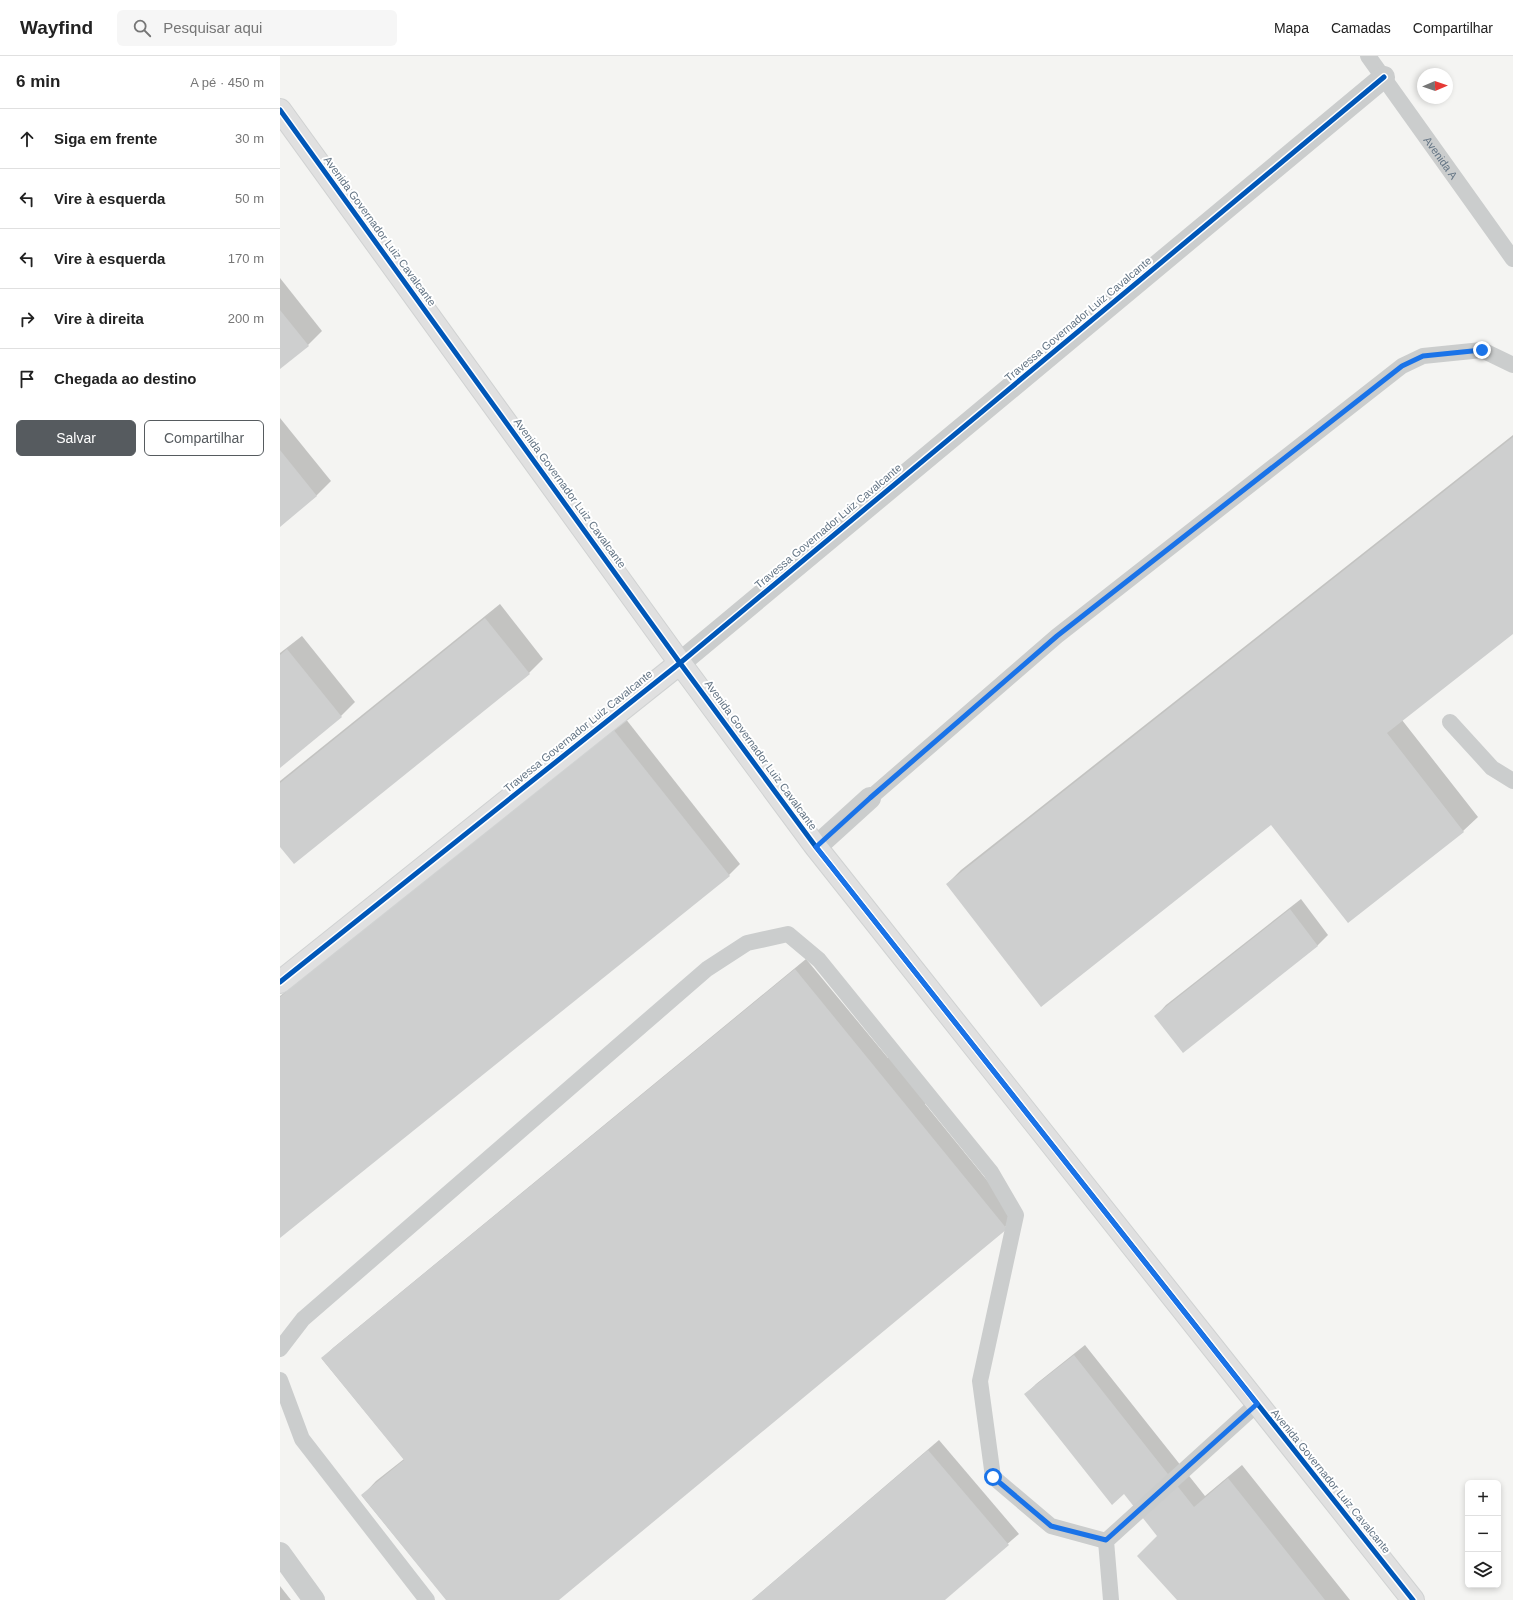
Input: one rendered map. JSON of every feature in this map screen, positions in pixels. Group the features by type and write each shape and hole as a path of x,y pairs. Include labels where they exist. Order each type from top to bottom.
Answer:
{"street":[{"name":"Travessa Governador Luiz Cavalcante","path":"280,982 680,662 1384,77"},
{"name":"Avenida Governador Luiz Cavalcante","path":"280,110 816,847 1413,1600"},
{"path":"816,847 870,798"},
{"path":"280,1553 314,1600"}],"lane":[{"name":"Avenida A","path":"1368,56 1513,259"},
{"path":"870,798 1057,636 1402,366 1423,356 1482,350 1513,365"},
{"path":"1450,722 1492,768 1513,781"},
{"path":"280,1348 303,1319 707,969 747,943 788,934 819,960 903,1063 991,1172 1016,1215 980,1381 993,1477 1051,1526 1106,1540"},
{"path":"280,1380 302,1439 427,1600"},
{"path":"1106,1540 1257,1404"},
{"path":"1106,1540 1111,1600"}],"building":[{"path":"280,310 309,346 280,369"},
{"path":"1513,437 1513,634 1387,733 1464,832 1348,923 1271,825 1041,1007 946,884"},
{"path":"280,450 317,496 280,527"},
{"path":"485,618 530,674 294,864 280,847 280,783"},
{"path":"287,649 342,717 280,768 280,655"},
{"path":"613,729 730,876 280,1238 280,997"},
{"path":"1290,909 1318,946 1183,1053 1154,1016"},
{"path":"795,969 1007,1229 559,1600 446,1600 361,1495 404,1460 321,1358"},
{"path":"1074,1355 1194,1507 1228,1478 1325,1600 1177,1600 1137,1556 1157,1536 1124,1494 1112,1505 1024,1394"},
{"path":"928,1450 1009,1545 945,1600 752,1600"}],"cycle path":[{"path":"280,982 680,663 1384,77"},
{"path":"280,110 680,663 816,847 1413,1600"}],"route":[{"path":"993,1477 1051,1526 1106,1540 1257,1404 816,847 870,798 1057,636 1402,366 1423,356 1482,350"}]}
